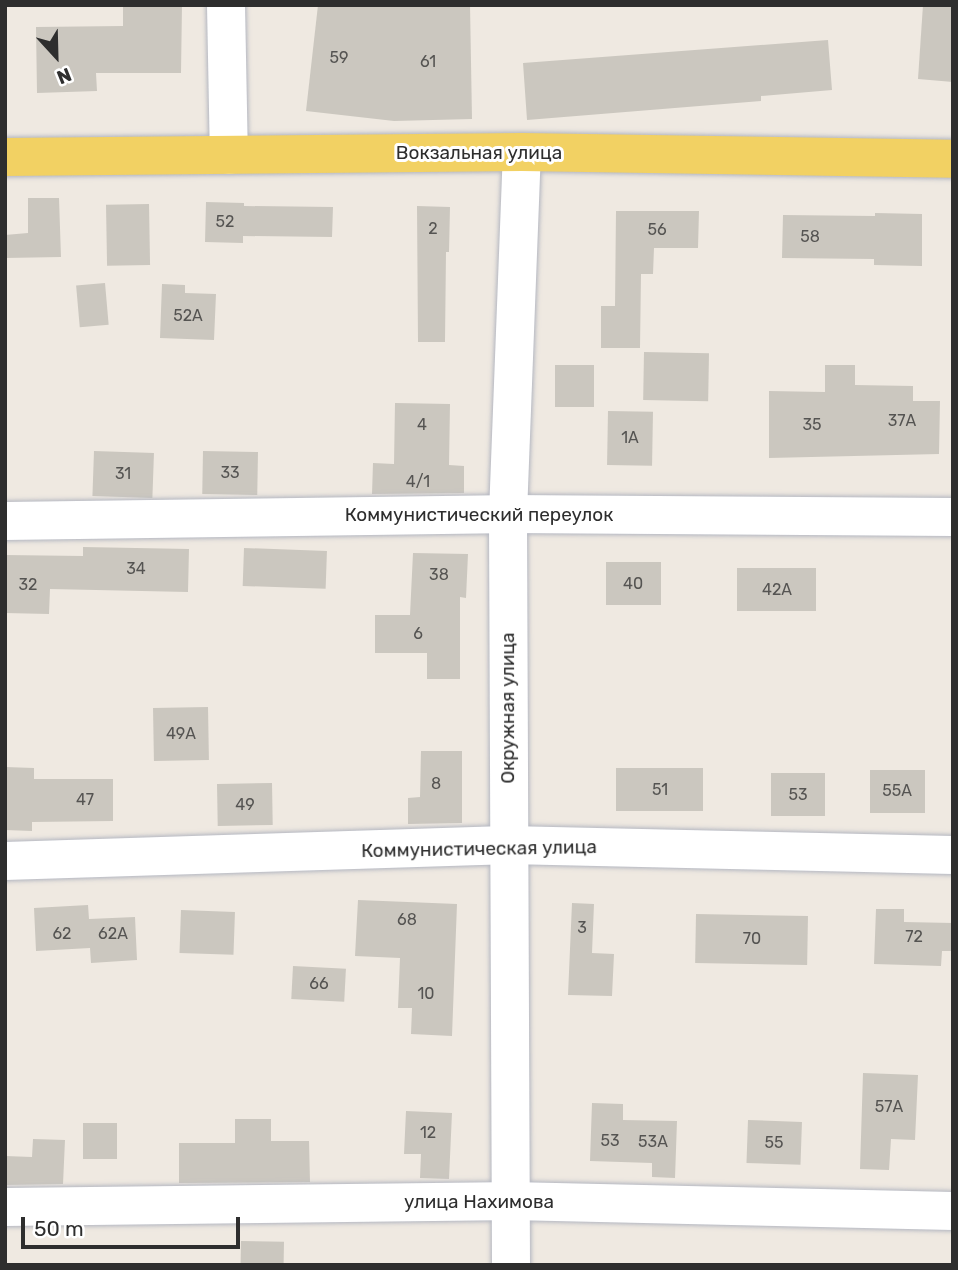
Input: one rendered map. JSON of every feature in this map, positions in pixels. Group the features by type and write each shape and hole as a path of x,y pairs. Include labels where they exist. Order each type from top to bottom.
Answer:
{"main road":[{"name":"Вокзальная улица","path":"5,157 522,152 953,159"}],"street":[{"path":"226,5 229,155"},
{"name":"Окружная улица","path":"511,1265 508,513 522,152"},
{"name":"Коммунистический переулок","path":"5,521 508,513 953,517"},
{"name":"Коммунистическая улица","path":"5,862 508,845 953,855"},
{"name":"улица Нахимова","path":"5,1207 511,1201 953,1211"}],"building":[{"path":"123,5 182,5 181,73 96,73 97,91 37,93 36,27 123,26"},
{"path":"318,5 470,5 472,119 394,121 306,111"},
{"path":"923,5 953,5 953,82 918,79"},
{"path":"828,40 832,90 761,96 761,101 527,120 523,63"},
{"path":"28,198 59,198 61,257 5,258 5,235 28,233"},
{"path":"206,202 244,203 244,206 333,207 332,237 243,236 243,243 205,242"},
{"path":"149,204 150,265 107,266 106,205"},
{"path":"417,206 450,207 449,252 446,252 445,342 418,342"},
{"path":"616,211 699,211 698,248 654,248 653,274 641,274 640,348 601,348 601,306 615,306"},
{"path":"875,213 922,214 922,266 874,265 874,259 782,258 783,215 875,216"},
{"path":"105,283 109,325 80,327 76,286"},
{"path":"162,284 185,285 185,293 216,294 214,340 160,338"},
{"path":"644,352 709,353 708,401 643,400"},
{"path":"555,365 594,365 594,407 555,407"},
{"path":"825,365 855,365 855,385 913,386 913,401 940,401 939,454 769,458 769,391 825,392"},
{"path":"395,403 450,404 449,465 464,466 464,493 372,494 373,463 394,464"},
{"path":"608,411 653,412 652,466 607,465"},
{"path":"94,451 154,453 152,498 92,496"},
{"path":"203,451 258,452 257,495 202,494"},
{"path":"83,547 189,549 188,592 50,589 49,614 5,613 5,555 83,556"},
{"path":"244,548 327,551 326,589 243,586"},
{"path":"413,553 468,554 466,598 460,597 460,679 427,679 427,653 375,653 375,615 410,615"},
{"path":"606,562 661,562 661,605 606,605"},
{"path":"737,568 816,568 816,611 737,611"},
{"path":"208,707 209,760 154,761 153,708"},
{"path":"421,751 462,751 462,823 408,824 408,798 420,797"},
{"path":"5,767 34,768 34,779 113,779 113,821 32,822 32,831 5,830"},
{"path":"616,768 703,768 703,811 616,811"},
{"path":"870,770 925,770 925,813 870,813"},
{"path":"771,773 825,773 825,816 771,816"},
{"path":"272,783 273,825 218,826 217,784"},
{"path":"358,900 457,904 452,1036 411,1034 412,1008 398,1008 400,958 355,956"},
{"path":"572,903 594,904 592,953 614,954 612,996 568,995"},
{"path":"88,905 89,919 135,917 137,960 91,963 90,948 36,951 34,908"},
{"path":"876,909 904,909 904,922 953,923 953,951 942,951 941,966 874,964"},
{"path":"181,910 235,912 233,955 179,953"},
{"path":"696,914 808,916 807,965 695,963"},
{"path":"293,966 346,969 344,1002 291,999"},
{"path":"863,1073 918,1075 915,1140 891,1139 889,1170 860,1169"},
{"path":"592,1103 623,1104 623,1120 677,1121 675,1178 652,1177 652,1163 590,1161"},
{"path":"406,1111 452,1113 449,1179 420,1178 421,1154 404,1154"},
{"path":"235,1119 271,1119 271,1141 309,1141 310,1182 179,1183 179,1143 235,1143"},
{"path":"748,1120 802,1122 800,1165 746,1163"},
{"path":"83,1123 117,1123 117,1159 83,1159"},
{"path":"33,1139 65,1140 63,1184 5,1185 5,1156 32,1157"},
{"path":"241,1241 284,1242 284,1265 241,1265"}]}
